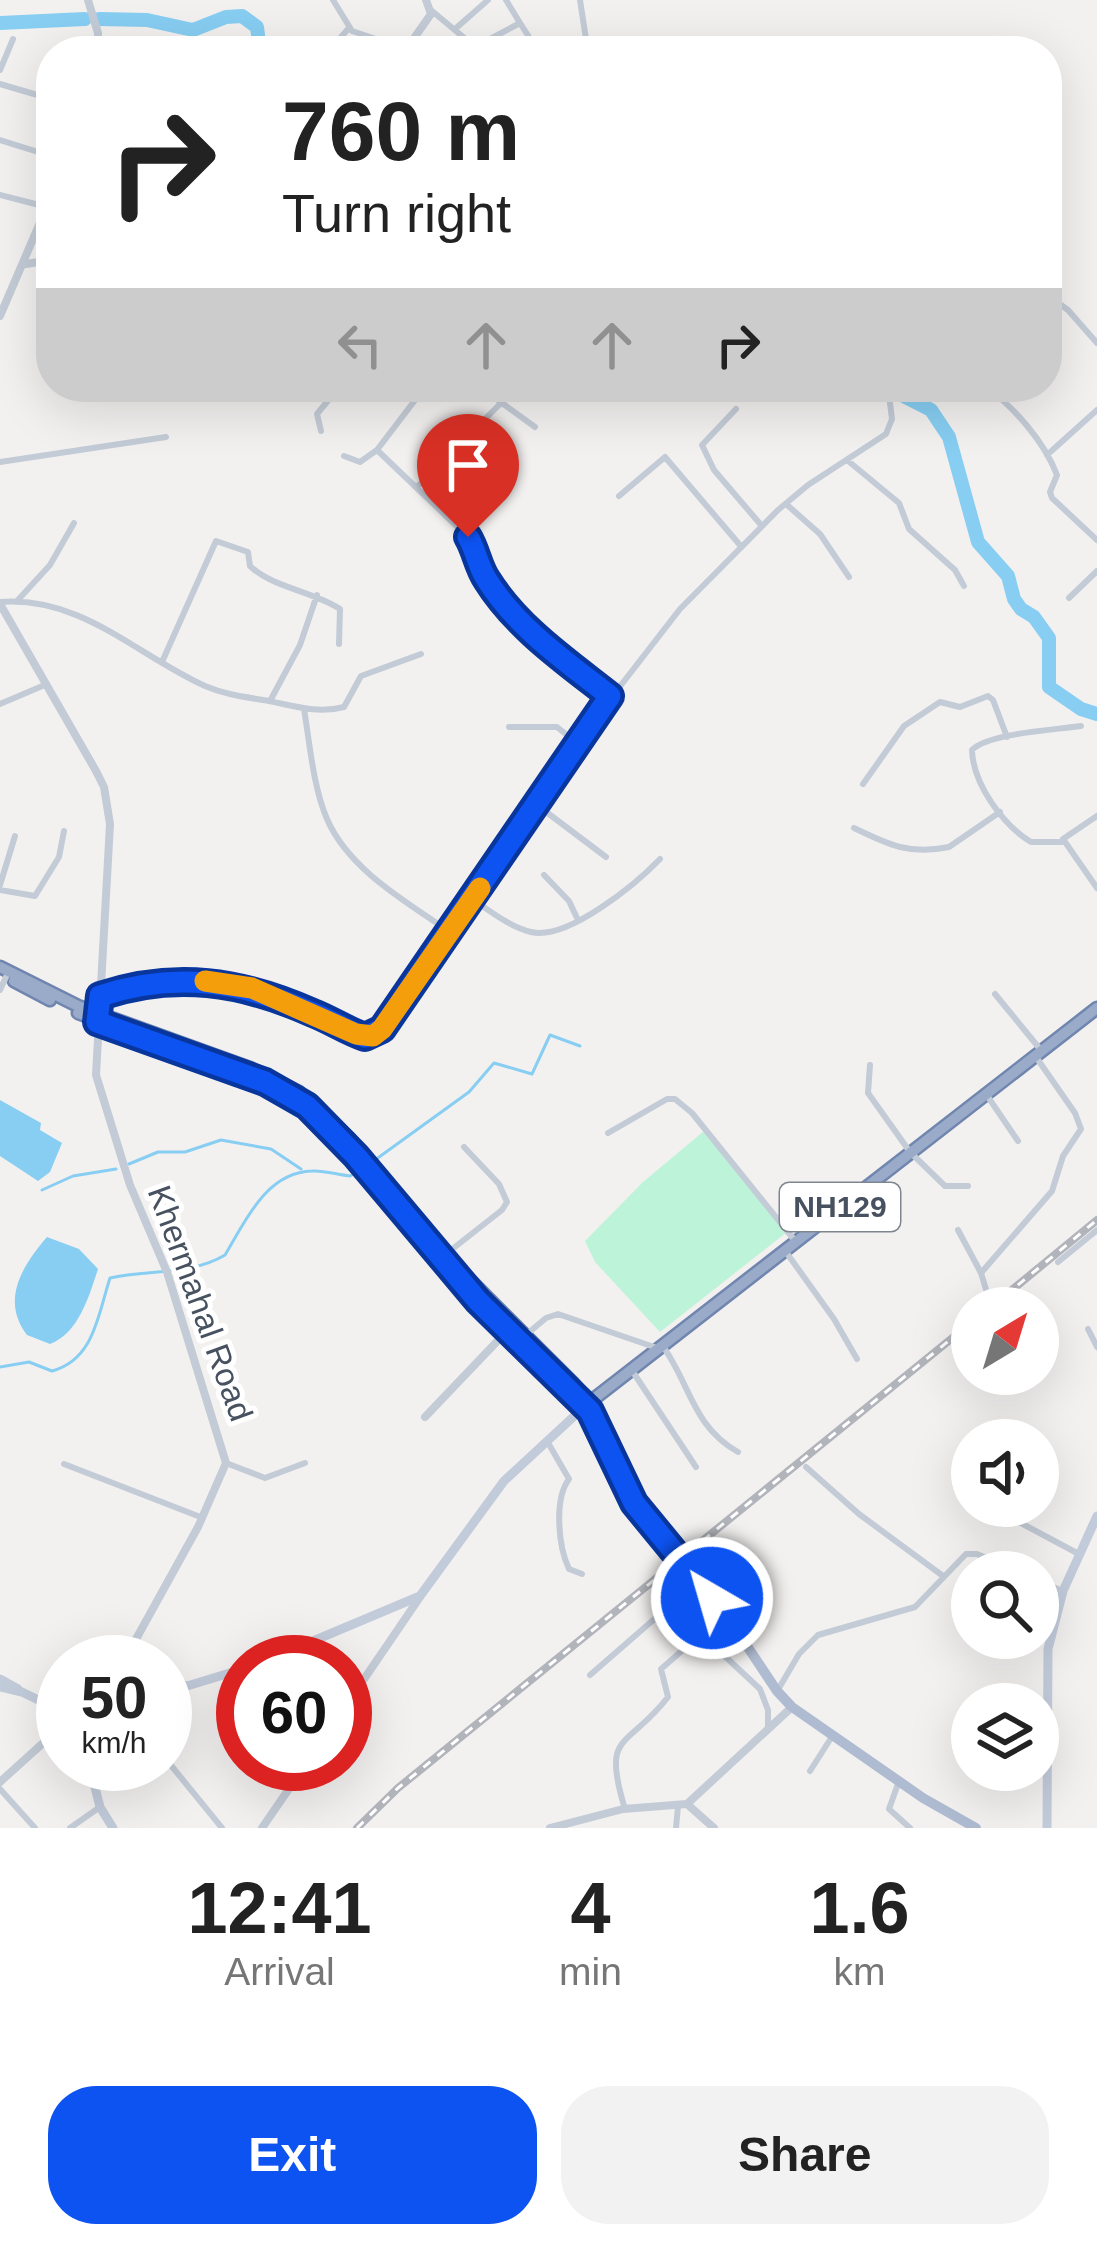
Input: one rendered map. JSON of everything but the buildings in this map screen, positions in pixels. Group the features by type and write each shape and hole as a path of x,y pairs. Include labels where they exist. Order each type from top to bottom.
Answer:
{"highway":[{"path":"2,977 293,1096 339,1137 432,1250 507,1331 588,1407"},
{"name":"NH129","path":"588,1407 1097,1008"},
{"path":"98,1018 250,1068 299,1091 350,1138 446,1255 588,1407"}],"main road":[{"path":"327,1635 420,1596 504,1481 588,1407 634,1503 689,1565 777,1691 792,1707 899,1781 976,1828"},
{"path":"1048,1828 1048,1649 1077,1553 1097,1516"},
{"path":"0,1683 36,1699"},
{"path":"96,1791 112,1828"}],"street":[{"path":"88,0 98,36"},
{"path":"333,0 348,29 367,36"},
{"path":"426,0 462,36"},
{"path":"455,30 488,0"},
{"path":"506,0 528,36"},
{"path":"580,0 586,36"},
{"path":"415,36 432,11"},
{"path":"498,36 520,23"},
{"path":"342,36 348,29"},
{"path":"0,70 13,39"},
{"path":"0,84 36,95"},
{"path":"0,140 36,151"},
{"path":"0,195 36,200"},
{"path":"0,316 36,236"},
{"path":"25,265 36,263"},
{"path":"1062,306 1097,343"},
{"path":"320,431 317,414 327,402"},
{"path":"344,456 360,462 377,449 413,402"},
{"path":"418,486 496,402"},
{"path":"501,402 535,427"},
{"path":"100,996 143,983 216,982 269,995 369,1037 382,1029 610,696 680,609 761,525 880,440 891,427 889,402"},
{"path":"1002,402 1047,455 1057,475 1051,496 1097,540"},
{"path":"736,409 702,445 714,470 761,525"},
{"path":"1047,455 1097,410"},
{"path":"0,463 166,437"},
{"path":"377,449 468,537 487,580 509,608 610,696"},
{"path":"619,496 665,457 741,545"},
{"path":"848,460 899,503 909,529 952,567 964,586"},
{"path":"786,504 820,534 849,577"},
{"path":"16,601 50,566 74,523"},
{"path":"162,662 216,541 248,552 250,566 261,575 340,608 339,644"},
{"path":"1069,598 1097,571"},
{"path":"270,701 300,645 317,596"},
{"path":"0,603 16,601 68,610 224,694 304,709 344,707 361,676 421,654"},
{"name":"Khermahal Road","path":"0,603 96,771 107,803 99,1094 167,1273 226,1463 140,1635"},
{"path":"0,704 47,684"},
{"path":"863,784 904,726 940,702 960,706 988,695 1007,737"},
{"path":"304,709 321,801 340,841 385,886 450,932"},
{"path":"1064,842 1030,842 1000,812 978,778 972,750 985,741 1082,726"},
{"path":"509,727 557,727 577,743"},
{"path":"537,805 606,856"},
{"path":"854,828 900,850 939,849 1000,812"},
{"path":"1097,816 1064,837 1097,888"},
{"path":"15,836 0,888 34,896 59,857 64,831"},
{"path":"472,899 531,932 549,931 610,904 660,859"},
{"path":"544,875 569,901 577,918"},
{"path":"981,1273 1052,1191 1063,1156 1082,1129 1039,1054 995,994"},
{"path":"870,1065 871,1101 910,1152 945,1186 968,1186"},
{"path":"986,1094 1018,1141"},
{"path":"608,1133 667,1099 675,1099 692,1113 796,1242"},
{"path":"446,1255 507,1202 499,1184 464,1147"},
{"path":"958,1230 985,1287"},
{"path":"1058,1262 1097,1230"},
{"path":"785,1250 857,1359"},
{"path":"524,1336 558,1314 660,1347 679,1370 685,1393 710,1430 738,1452"},
{"path":"1088,1329 1097,1347"},
{"path":"425,1417 507,1331"},
{"path":"631,1370 696,1467"},
{"path":"547,1441 569,1479 559,1497 565,1564 582,1574"},
{"path":"226,1463 265,1478 305,1463"},
{"path":"64,1464 202,1518"},
{"path":"806,1467 859,1514 943,1576"},
{"path":"1028,1527 1077,1553"},
{"path":"777,1691 799,1654 818,1635 915,1606 951,1568"},
{"path":"590,1675 690,1588"},
{"path":"1059,1589 1063,1591"},
{"path":"372,1667 420,1596"},
{"path":"671,1606 760,1689 768,1710 768,1729"},
{"path":"625,1809 613,1766 616,1751 668,1697 663,1667 701,1634"},
{"path":"676,1828 682,1805 792,1707"},
{"path":"810,1772 833,1735"},
{"path":"35,1828 0,1785 36,1751"},
{"path":"899,1781 889,1809 910,1828"},
{"path":"192,1791 222,1828"},
{"path":"262,1828 287,1791"},
{"path":"550,1828 625,1809 682,1805 714,1828"},
{"path":"70,1828 100,1807"}],"green space":[{"path":"704,1131 787,1232 660,1332 595,1262 585,1241 643,1182"}],"water":[{"path":"0,1100 41,1123 40,1130 62,1143 50,1172 38,1181 0,1156"},
{"path":"47,1237 79,1249 98,1269 76,1323 50,1344 27,1335 15,1309 23,1271"}],"waterway":[{"path":"99,19 147,20 193,30 242,16 257,27 258,36"},
{"path":"0,23 85,19"},
{"path":"915,402 931,410 949,437 978,542 1008,576 1021,609 1034,617 1049,638 1049,687 1097,714"},
{"path":"375,1160 469,1092 494,1063 532,1074 550,1035 580,1046"},
{"path":"129,1164 158,1152 185,1152 221,1140 271,1149 301,1169"},
{"path":"42,1190 73,1176 116,1169"},
{"path":"0,1367 29,1362 52,1371 66,1365 86,1346 110,1278 212,1262 225,1255 249,1214 282,1180 312,1171 350,1176 359,1171"}],"railway":[{"path":"1016,1287 1097,1220"},
{"path":"357,1828 398,1788 951,1339"}],"slow traffic":[{"path":"205,981 252,988 356,1034 373,1036 480,888"}],"route":[{"path":"468,537 487,580 509,608 610,696 382,1029 365,1037 252,988 182,980 143,983 100,996 97,1022 246,1074 307,1106 356,1156 478,1301 590,1411 634,1503 712,1598"}]}
